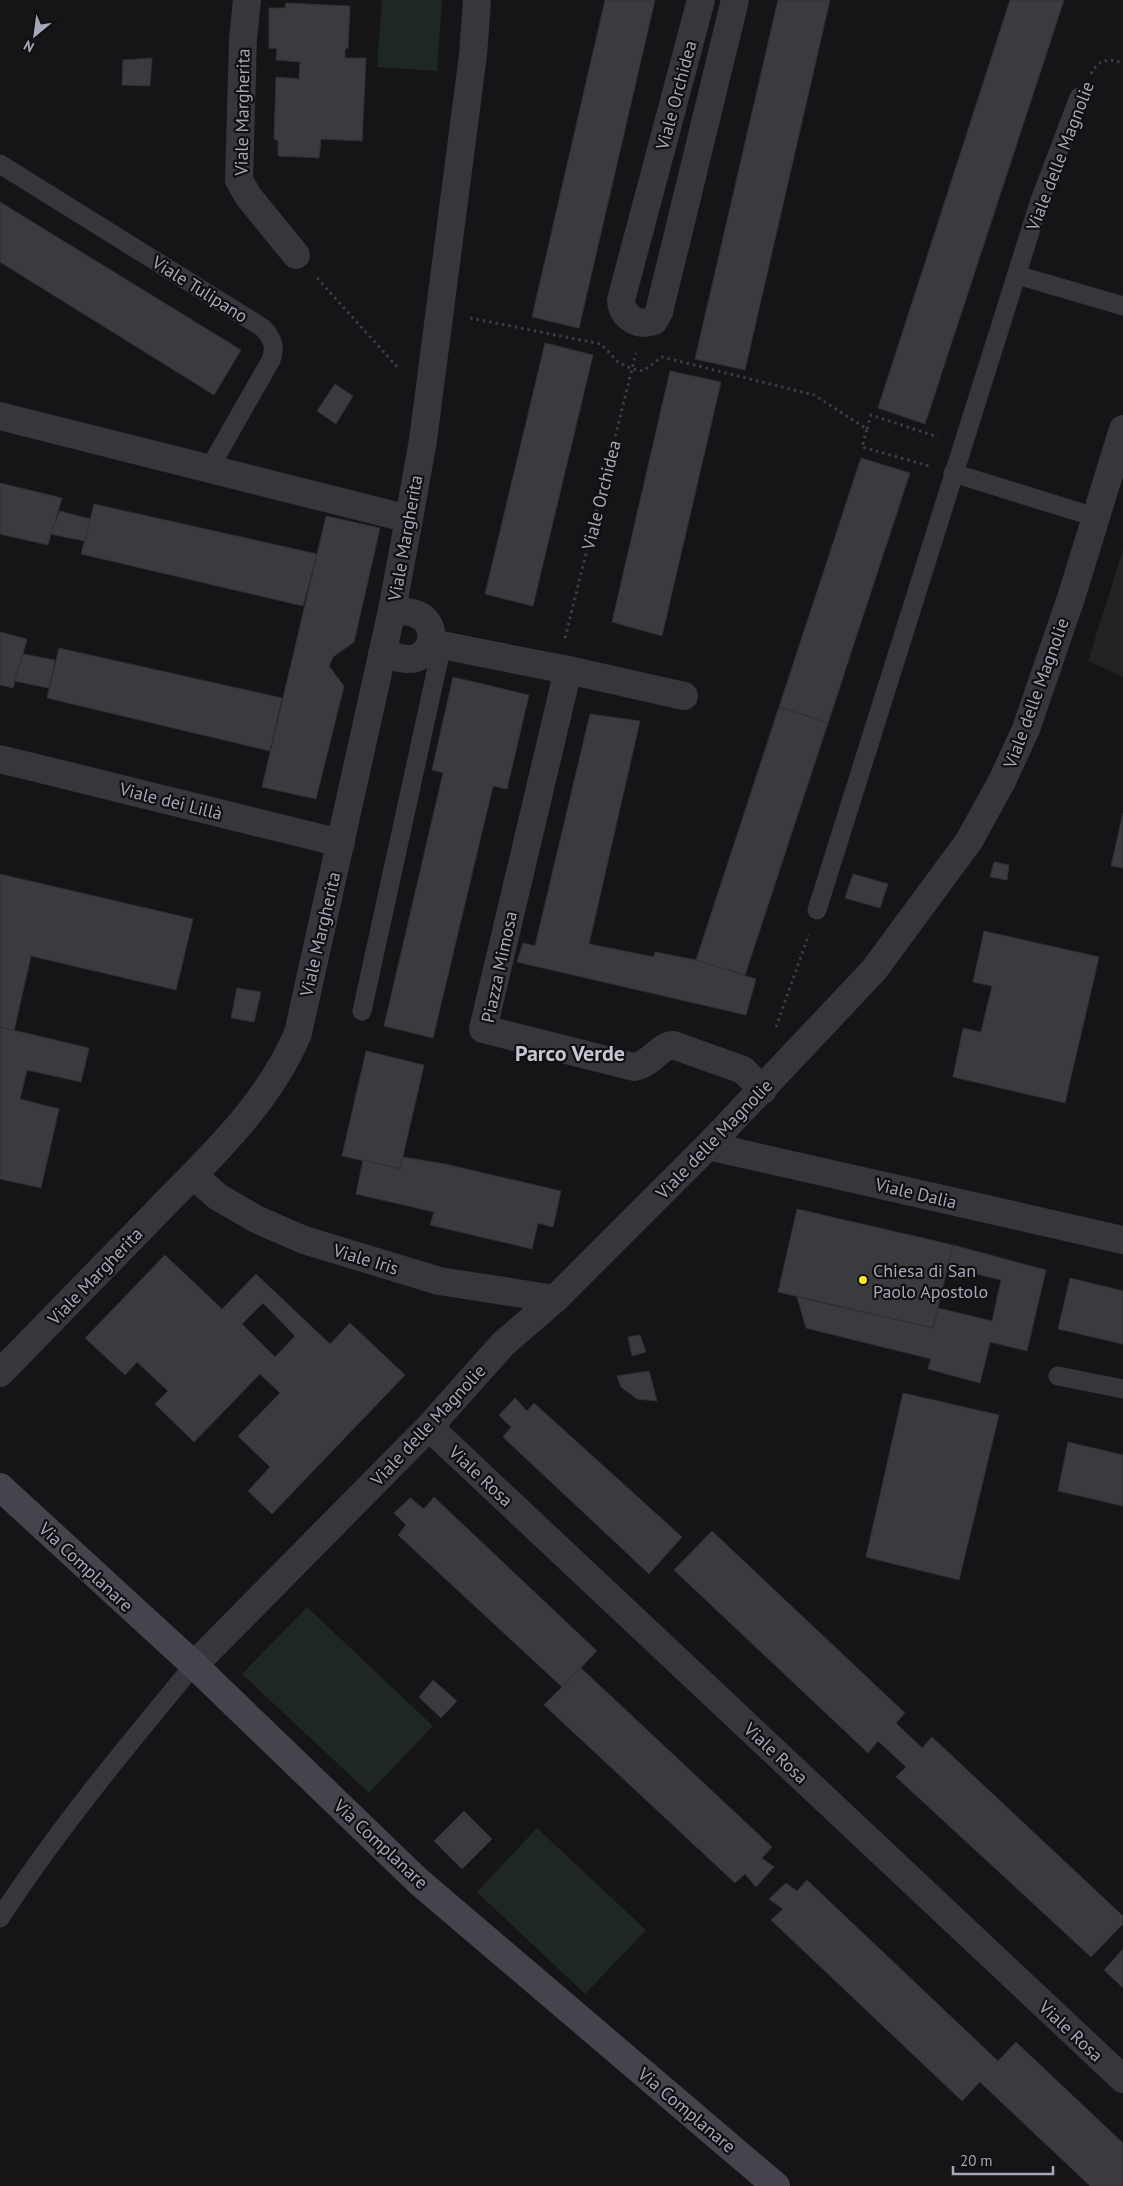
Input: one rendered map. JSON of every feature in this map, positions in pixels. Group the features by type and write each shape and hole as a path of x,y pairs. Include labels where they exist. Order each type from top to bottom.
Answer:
{"main road":[{"name":"Via Complanare","path":"0,1488 194,1665 418,1881 776,2186"}],"street":[{"name":"Viale Margherita","path":"248,0 243,39 239,180 248,196 296,255"},
{"name":"Viale Margherita","path":"0,1373 193,1175 246,1117 272,1083 287,1059 298,1033 392,610 409,519 440,312 473,55 477,0"},
{"name":"Viale Orchidea","path":"701,0 621,300 622,308 626,314 634,320 644,323 654,321 659,312 735,0"},
{"path":"0,416 409,519"},
{"name":"Viale delle Magnolie","path":"194,1665 429,1428 503,1344 555,1299 763,1090 874,970 968,841 1002,781 1026,730 1072,595 1123,429"},
{"path":"392,610 419,615 430,627 437,644"},
{"path":"382,654 408,659 416,658 437,644 684,696"},
{"name":"Piazza Mimosa","path":"563,669 483,1030 634,1067 648,1062 665,1047 673,1045 743,1070 763,1090"},
{"name":"Viale dei Lillà","path":"0,759 341,843"},
{"name":"Viale Dalia","path":"708,1146 1123,1240"},
{"name":"Viale Iris","path":"193,1175 218,1197 256,1219 304,1240 439,1281 555,1299"},
{"name":"Viale Rosa","path":"429,1428 1123,2079"}],"lane":[{"name":"Viale delle Magnolie","path":"817,910 1040,200 1079,97"},
{"name":"Viale Tulipano","path":"0,164 263,328 269,335 274,343 274,352 271,360 209,469"},
{"path":"1018,275 1123,306"},
{"path":"954,473 1095,517"},
{"path":"362,1011 437,644"},
{"path":"1058,1376 1123,1389"},
{"path":"0,1918 25,1879 194,1665"}],"path":[{"name":"Viale delle Magnolie","path":"1079,97 1099,62 1106,59 1123,63"},
{"path":"296,255 404,373 429,390"},
{"path":"440,312 601,344 618,362 632,369 643,371 662,358 814,395 866,429"},
{"name":"Viale Orchidea","path":"563,669 644,323"},
{"path":"954,473 862,446 866,429 871,415 963,445"},
{"path":"775,1028 817,910"}],"shaded area":[{"path":"382,0 442,0 437,71 377,67"},
{"path":"1123,550 1123,677 1088,661"},
{"path":"307,1607 433,1726 369,1793 242,1674"},
{"path":"537,1828 646,1930 585,1994 477,1892"}],"building":[{"path":"605,0 655,0 579,328 532,317"},
{"path":"778,0 830,0 745,370 695,359"},
{"path":"1010,0 1064,0 925,424 878,408"},
{"path":"286,3 350,6 348,48 345,49 345,58 366,58 362,141 321,139 319,158 278,156 278,141 274,139 276,77 299,79 300,62 276,60 277,49 269,48 269,8 285,8"},
{"path":"152,58 150,86 122,85 123,60"},
{"path":"0,202 241,350 214,395 0,262"},
{"path":"545,343 593,355 533,606 485,594"},
{"path":"670,371 721,382 662,636 612,622"},
{"path":"335,384 353,396 336,424 317,411"},
{"path":"861,458 910,473 828,723 779,707"},
{"path":"0,483 62,498 48,545 0,534"},
{"path":"94,504 317,554 303,606 81,554"},
{"path":"60,511 90,519 85,541 50,534"},
{"path":"326,516 380,528 354,642 333,657 329,666 344,686 316,799 262,787"},
{"path":"0,632 27,639 13,688 0,685"},
{"path":"59,648 282,698 270,751 47,698"},
{"path":"23,654 55,660 49,688 14,681"},
{"path":"453,677 529,695 507,789 493,786 433,1038 384,1026 443,773 432,770"},
{"path":"779,707 828,723 745,975 696,960"},
{"path":"590,714 640,721 589,944 654,957 655,952 696,960 756,979 746,1015 517,962 523,943 535,946"},
{"path":"1123,813 1123,868 1111,866"},
{"path":"994,862 1009,865 1007,880 990,877"},
{"path":"0,874 193,919 176,990 31,956 14,1031 0,1027"},
{"path":"853,874 888,884 880,908 845,898"},
{"path":"984,931 1099,957 1065,1103 953,1077 963,1028 981,1032 992,986 973,982"},
{"path":"237,988 261,992 254,1022 231,1018"},
{"path":"0,1027 89,1048 81,1082 27,1070 20,1099 59,1109 41,1188 0,1179"},
{"path":"366,1051 424,1065 400,1169 342,1156"},
{"path":"403,1157 445,1164 561,1191 553,1227 538,1223 532,1249 430,1225 434,1212 356,1194 363,1160 400,1169"},
{"name":"Chiesa di San Paolo Apostolo","path":"797,1209 953,1245 933,1328 778,1292"},
{"path":"953,1245 1046,1270 1027,1351 990,1342 980,1383 928,1369 931,1359 806,1328 797,1297 933,1328 938,1308 992,1321 1001,1280 948,1267"},
{"path":"165,1255 222,1309 256,1274 330,1344 350,1323 405,1375 272,1514 248,1491 270,1467 238,1436 280,1393 260,1374 194,1442 155,1404 168,1391 137,1362 125,1375 85,1338","holes":["263,1303 295,1336 275,1357 242,1324"]},
{"path":"1070,1278 1123,1291 1123,1344 1058,1329"},
{"path":"640,1335 646,1352 632,1356 628,1337"},
{"path":"649,1371 657,1401 637,1399 621,1387 617,1376"},
{"path":"903,1393 999,1415 959,1580 866,1557"},
{"path":"515,1398 527,1411 534,1403 682,1537 649,1574 503,1437 511,1427 499,1415"},
{"path":"1068,1442 1123,1455 1123,1506 1058,1491"},
{"path":"434,1497 597,1651 562,1687 398,1535 406,1525 394,1513 410,1498 424,1509"},
{"path":"712,1531 905,1713 896,1723 922,1748 932,1737 1123,1916 1123,1924 1091,1957 896,1777 906,1767 878,1741 868,1753 674,1570"},
{"path":"581,1668 772,1847 762,1858 774,1867 756,1887 745,1874 735,1883 544,1705"},
{"path":"433,1680 457,1701 441,1718 419,1697"},
{"path":"464,1811 492,1839 462,1869 434,1841"},
{"path":"807,1880 998,2061 1016,2042 1123,2143 1123,2186 1090,2186 980,2082 962,2101 771,1920 783,1909 769,1899 786,1883 797,1891"},
{"path":"1123,1949 1123,1988 1104,1970"}],"place":[{"name":"Chiesa di San Paolo Apostolo","path":"863,1280"}],"district":[{"name":"Parco Verde","path":"570,1053"}]}
